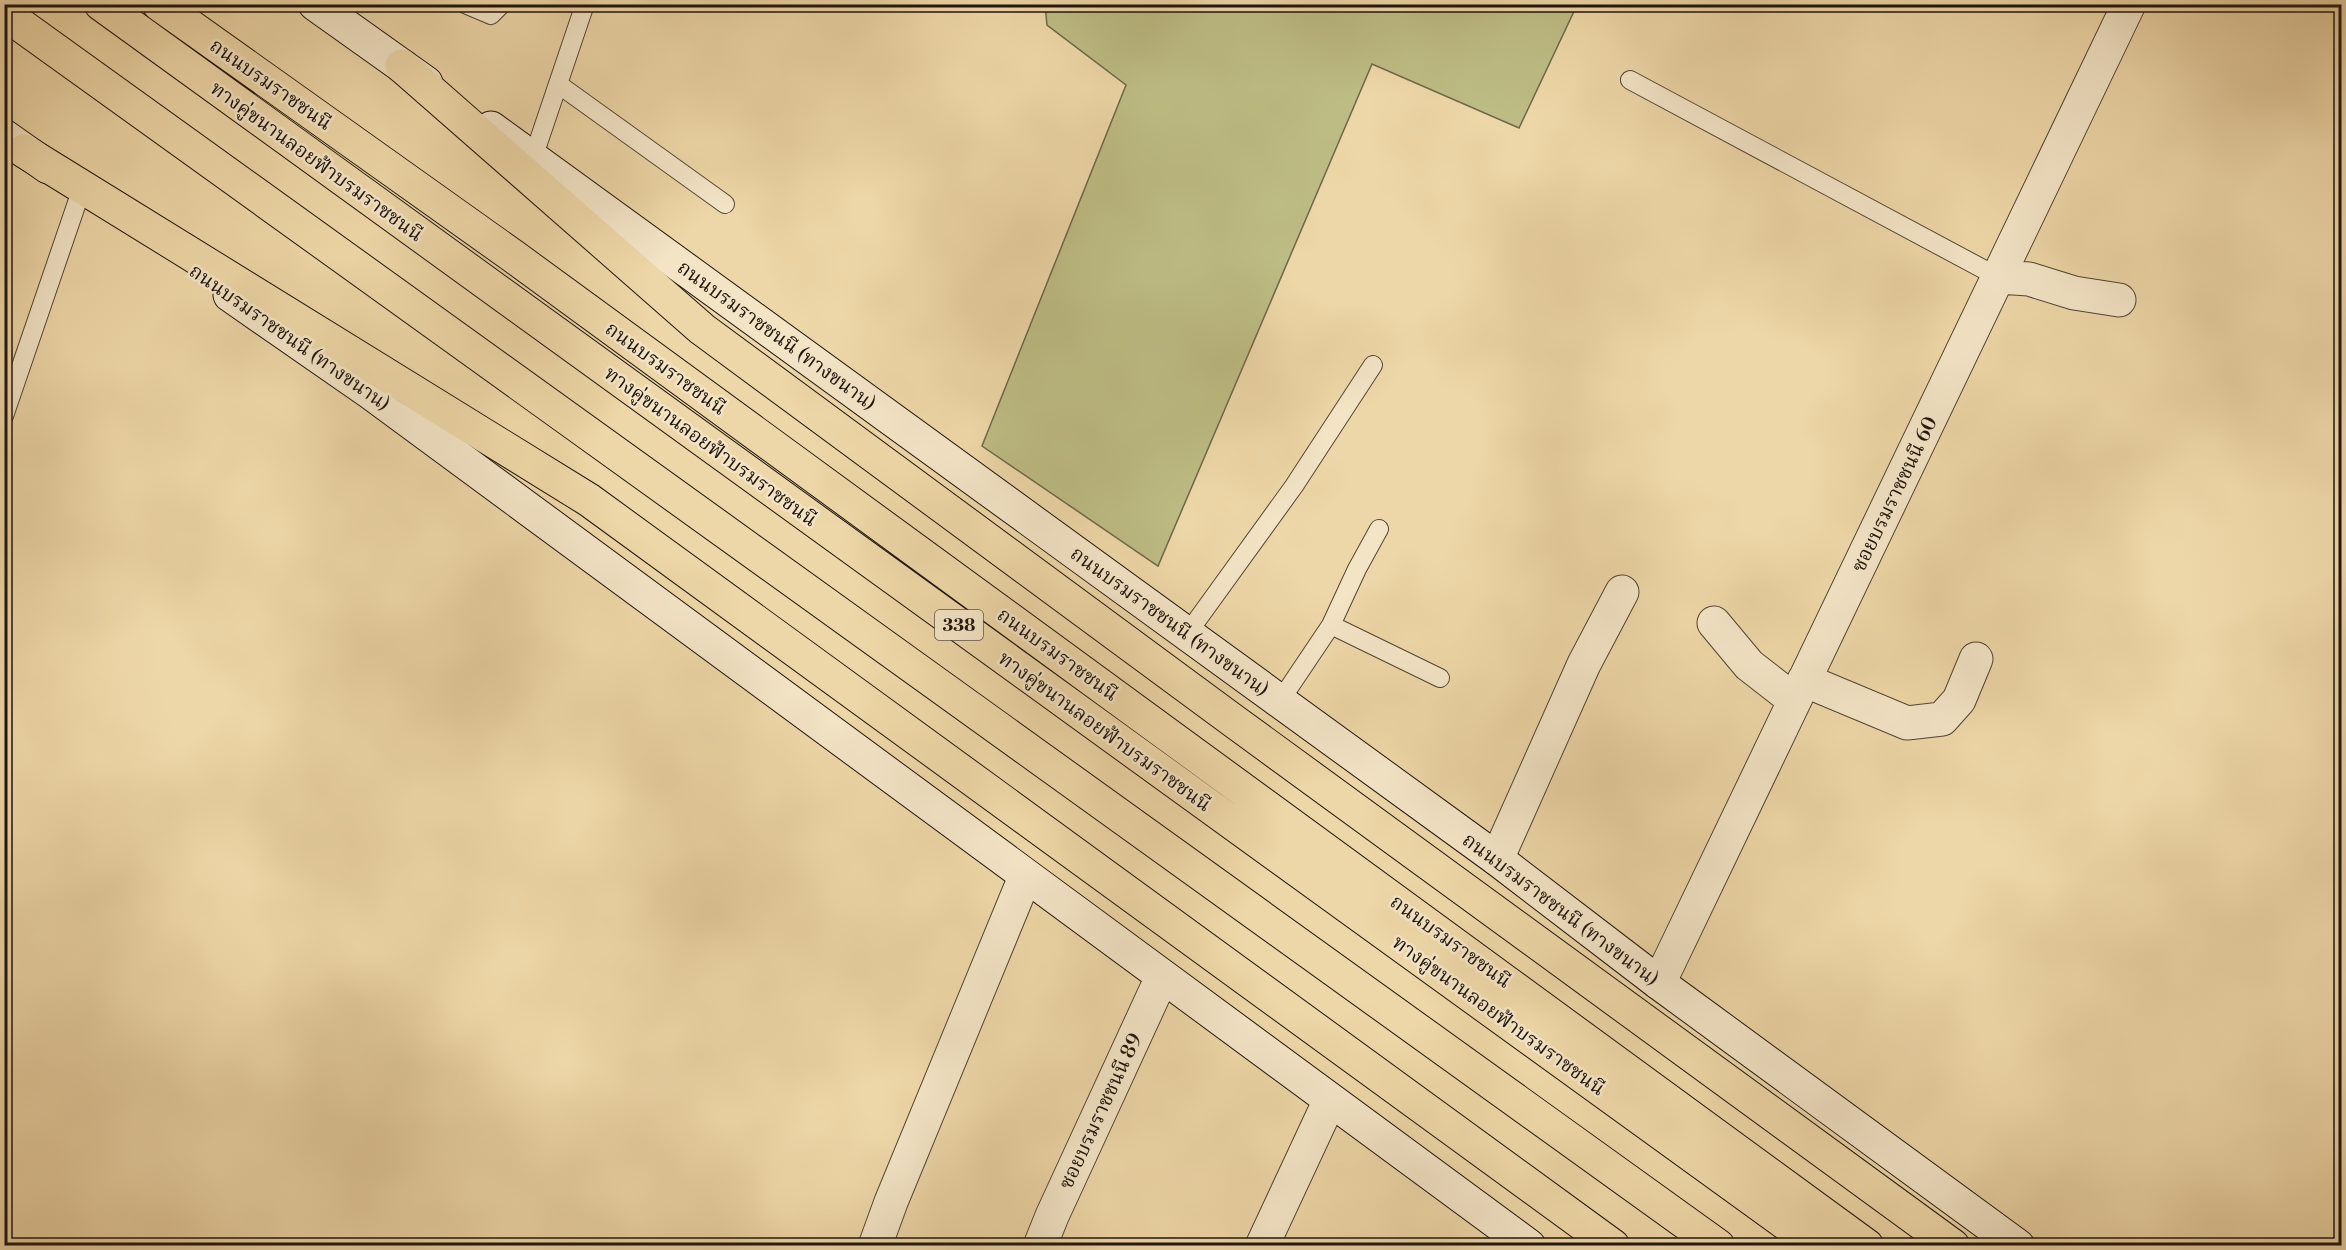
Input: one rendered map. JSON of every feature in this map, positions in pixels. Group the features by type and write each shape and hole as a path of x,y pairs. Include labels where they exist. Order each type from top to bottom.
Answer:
{"main road":[{"name":"ทางคู่ขนานลอยฟ้าบรมราชชนนี","path":"101,4 1817,1245"},
{"name":"ถนนบรมราชชนนี","path":"159,4 532,270 1867,1245"},
{"name":"ซอยบรมราชชนนี 60","path":"1659,983 2129,4"},
{"name":"ถนนบรมราชชนนี (ทางขนาน)","path":"327,8 402,66 533,158 1497,859 1659,983 2018,1245"},
{"path":"4,13 1718,1245"},
{"path":"4,38 1680,1245"},
{"path":"402,66 702,329 1235,722 1953,1245"},
{"path":"14,143 590,500 1613,1245"},
{"name":"ถนนบรมราชชนนี (ทางขนาน)","path":"14,143 371,393 1526,1245"},
{"path":"1998,277 2029,279 2074,293 2119,300"},
{"path":"1497,859 1584,664 1622,592"},
{"path":"1714,623 1749,665 1799,690 1907,723 1942,719 1959,700 1976,659"},
{"path":"875,1245 895,1191 1025,877"},
{"name":"ซอยบรมราชชนนี 89","path":"1040,1245 1162,977"},
{"path":"1262,1245 1330,1100"}],"lane":[{"path":"465,4 491,15 502,4"},
{"path":"533,158 585,4"},
{"path":"1630,80 1998,277"},
{"path":"558,84 725,204"},
{"path":"4,416 81,191"},
{"path":"1188,634 1294,486 1373,365"},
{"path":"1280,701 1331,625 1379,529"},
{"path":"1331,625 1440,678"}],"shaded area":[{"path":"1045,5 1577,5 1519,128 1372,64 1158,566 982,446 1126,85 1047,25"}]}
